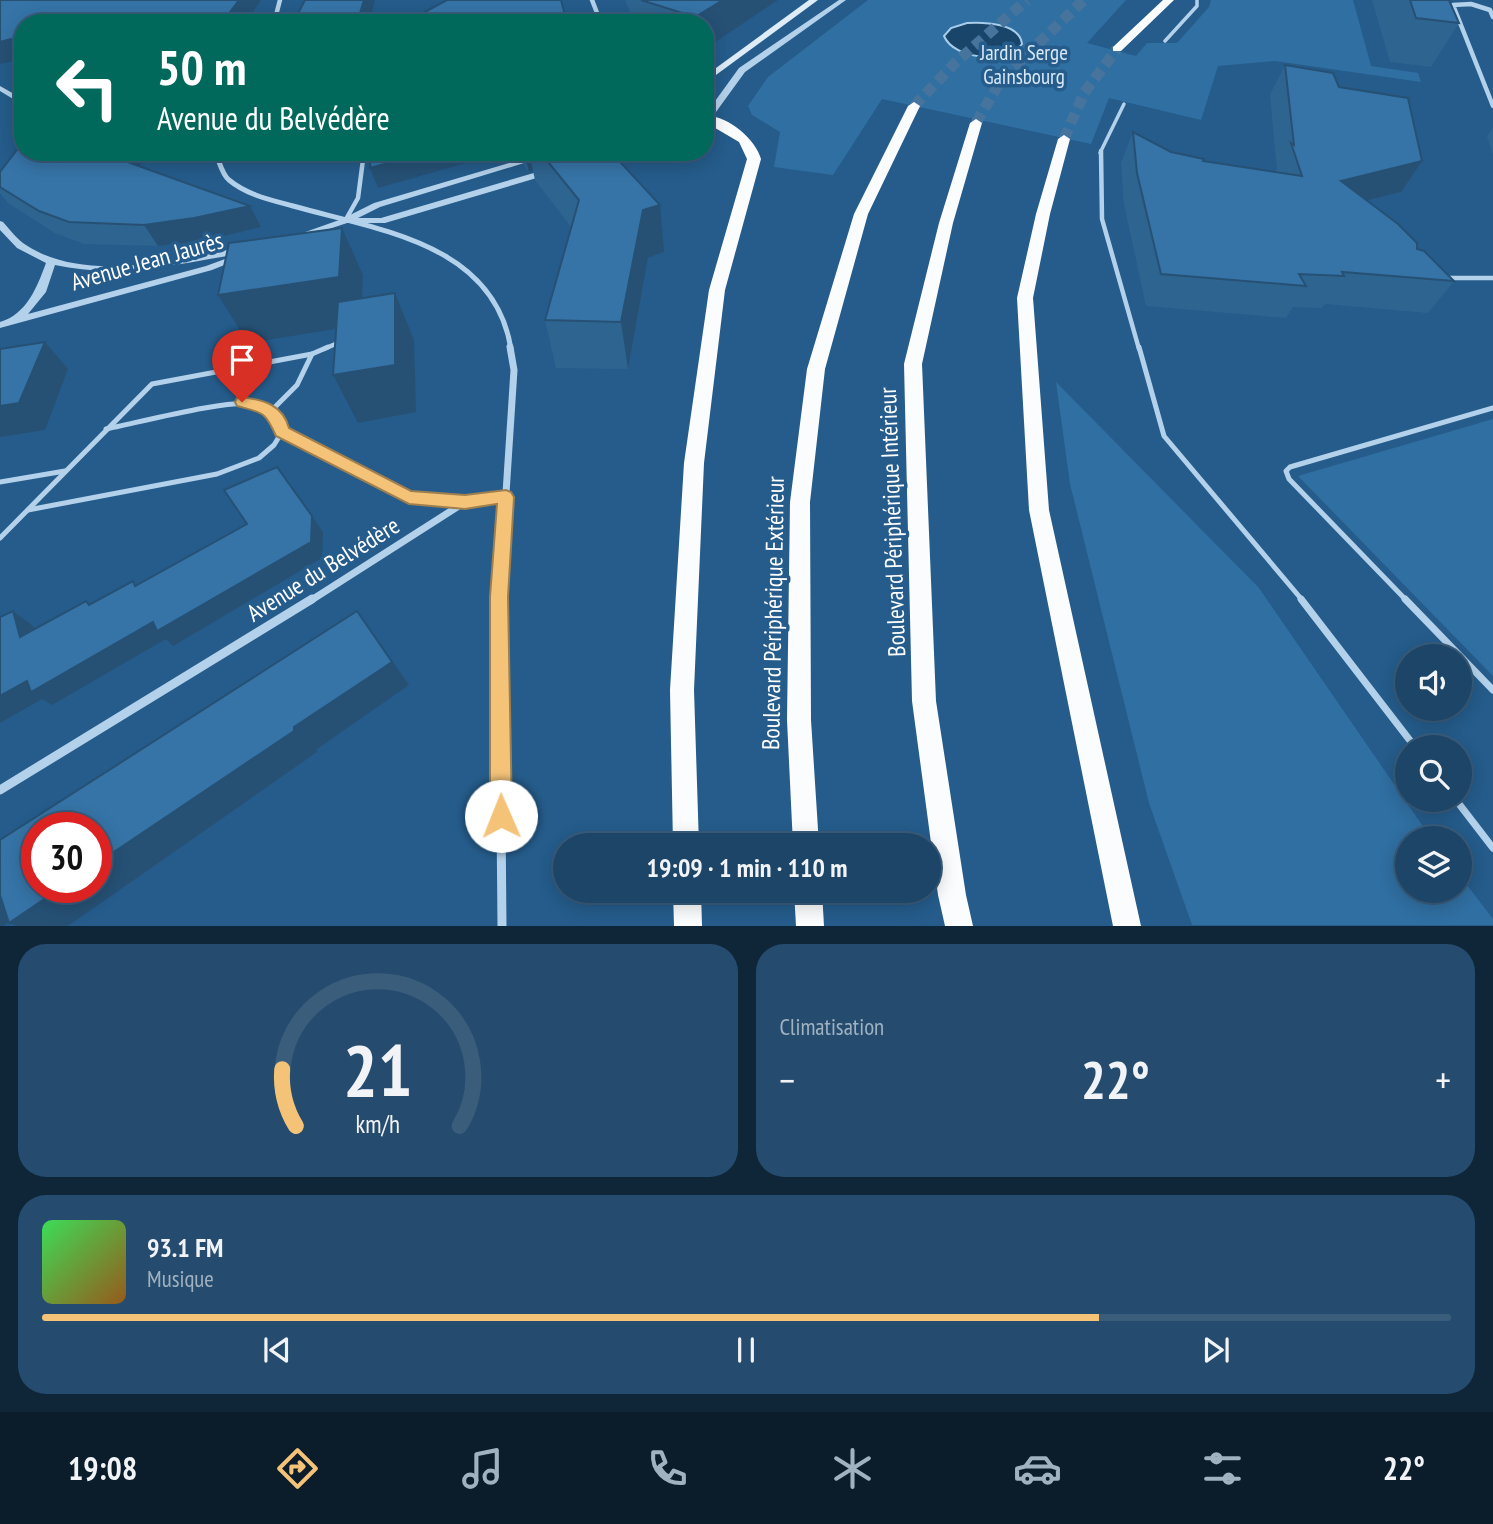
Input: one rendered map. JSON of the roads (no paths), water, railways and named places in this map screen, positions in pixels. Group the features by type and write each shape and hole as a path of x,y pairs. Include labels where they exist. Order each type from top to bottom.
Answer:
{"highway":[{"path":"1117,50 1169,0"},
{"name":"Boulevard Périphérique Extérieur","path":"805,833 799,695 800,502 816,369 861,214 914,106"},
{"path":"686,833 682,690 694,463 718,290 754,159 753,150 747,142 714,123"},
{"name":"Boulevard Périphérique Intérieur","path":"959,926 952,895 924,701 913,364 946,223 976,123"},
{"path":"1064,139 1043,214 1025,298 1039,510 1127,926"},
{"path":"687,903 688,926"},
{"path":"809,903 810,926"}],"main road":[{"path":"714,73 814,0"}],"street":[{"path":"714,108 742,70 843,0"},
{"path":"1493,17 1490,10 1470,2 1453,5 1493,106"},
{"path":"219,161 227,179 238,188 254,195 429,245 459,263 490,294 508,331 514,370 499,597 502,926"},
{"path":"294,238 345,222 377,205 526,161"},
{"path":"345,222 382,221 563,168"},
{"path":"0,224 10,240 51,263 82,268 142,266 251,251"},
{"name":"Avenue Jean Jaurès","path":"0,325 209,268 251,251"},
{"path":"18,320 41,292 51,263"},
{"name":"Avenue du Belvédère","path":"0,790 364,568 465,502 506,497"}],"lane":[{"path":"1165,41 1197,6 1198,0"},
{"path":"1124,104 1099,155 1102,219 1164,436 1304,603 1406,735"},
{"path":"345,222 358,198 363,161"},
{"path":"1438,278 1493,278"},
{"path":"0,538 152,384 312,354 347,339"},
{"path":"271,411 297,385 312,354"},
{"path":"27,510 217,474 259,458 274,445 282,432 279,420 271,411 255,402 226,404 106,429"},
{"path":"1493,408 1290,467 1286,471 1289,479 1493,690"},
{"path":"282,432 409,497 465,502"},
{"path":"0,482 65,471"},
{"path":"1465,812 1493,848"}],"tunnel":[{"path":"914,106 955,63 1027,0"},
{"path":"976,123 1003,77 1084,0"},
{"path":"1064,139 1084,93 1117,49"}],"park label":[{"name":"Jardin Serge Gainsbourg","path":"1024,64"}]}
